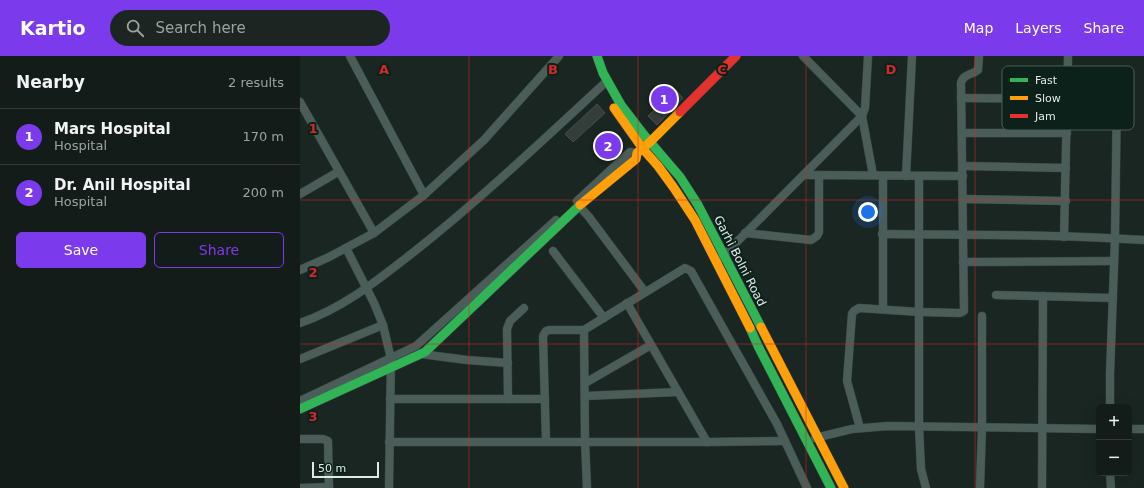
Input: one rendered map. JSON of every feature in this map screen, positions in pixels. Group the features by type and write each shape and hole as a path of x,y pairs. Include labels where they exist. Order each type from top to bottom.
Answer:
{"main road":[{"name":"Garhi Bolni Road","path":"589,56 640,151 658,166 720,258 818,437 844,488"},
{"name":"Garhi Bolni Road","path":"597,56 604,84 688,189 807,441 831,488"},
{"path":"300,409 391,363 420,354 431,346 579,206 636,159 640,151 736,56"}],"street":[{"path":"350,56 424,195"},
{"path":"300,270 374,234 424,195 484,140 559,56"},
{"path":"803,56 862,116 873,176"},
{"path":"720,258 862,116 865,108 868,56"},
{"path":"906,176 912,56"},
{"path":"860,428 847,381 852,314 854,311 859,308 963,313 962,78 978,70 979,56"},
{"path":"300,323 337,307 367,289 466,210 604,84"},
{"path":"961,98 1002,98"},
{"path":"300,102 302,111 374,234"},
{"path":"1064,237 1067,130"},
{"path":"1110,404 1115,238 1116,130"},
{"path":"962,133 1067,133"},
{"path":"300,401 391,363 416,346 630,152 640,151"},
{"path":"963,166 1066,168"},
{"path":"300,194 338,172"},
{"path":"804,175 963,176"},
{"path":"745,233 811,240 817,236 819,175"},
{"path":"883,176 883,310"},
{"path":"919,176 919,426 921,469 926,488"},
{"path":"963,200 1066,200"},
{"path":"579,206 589,217 645,292"},
{"path":"882,234 963,234 1144,240"},
{"path":"346,248 383,325 391,363 389,488"},
{"path":"553,251 604,318"},
{"path":"963,262 1114,261"},
{"path":"546,441 544,333 549,330 584,330 685,268 690,271 777,424 807,488"},
{"path":"996,295 1113,298"},
{"path":"1042,488 1043,296"},
{"path":"627,303 707,442"},
{"path":"508,399 508,324 524,308"},
{"path":"980,488 982,427 982,316"},
{"path":"300,359 383,325"},
{"path":"584,330 587,488"},
{"path":"585,383 651,345"},
{"path":"420,354 508,363"},
{"path":"585,396 678,392"},
{"path":"390,399 545,399"},
{"path":"807,441 818,437 860,428 919,426 1096,429"},
{"path":"1132,429 1144,429"},
{"path":"300,439 323,439 328,441 329,488 300,488"},
{"path":"390,442 707,442 785,440"},
{"path":"1110,476 1111,488"}],"building":[{"path":"662,88 669,96 676,90 683,98 657,125 648,116 662,103 654,95"},
{"path":"597,104 605,113 573,142 565,134"},
{"path":"609,136 620,147 607,161 595,151"}],"traffic: fast":[{"path":"597,56 603,73 621,105 644,135 680,177 698,205 761,327"},
{"path":"300,409 425,352 580,205"},
{"path":"750,328 831,488"}],"traffic: slow":[{"path":"614,108 643,149 674,188 695,220 750,328"},
{"path":"580,205 636,159 637,153 680,112"},
{"path":"761,327 844,488"}],"traffic: jam":[{"path":"680,112 736,56"}],"place":[{"name":"Mars Hospital","path":"664,99"},
{"name":"Dr. Anil Hospital","path":"608,146"}]}
